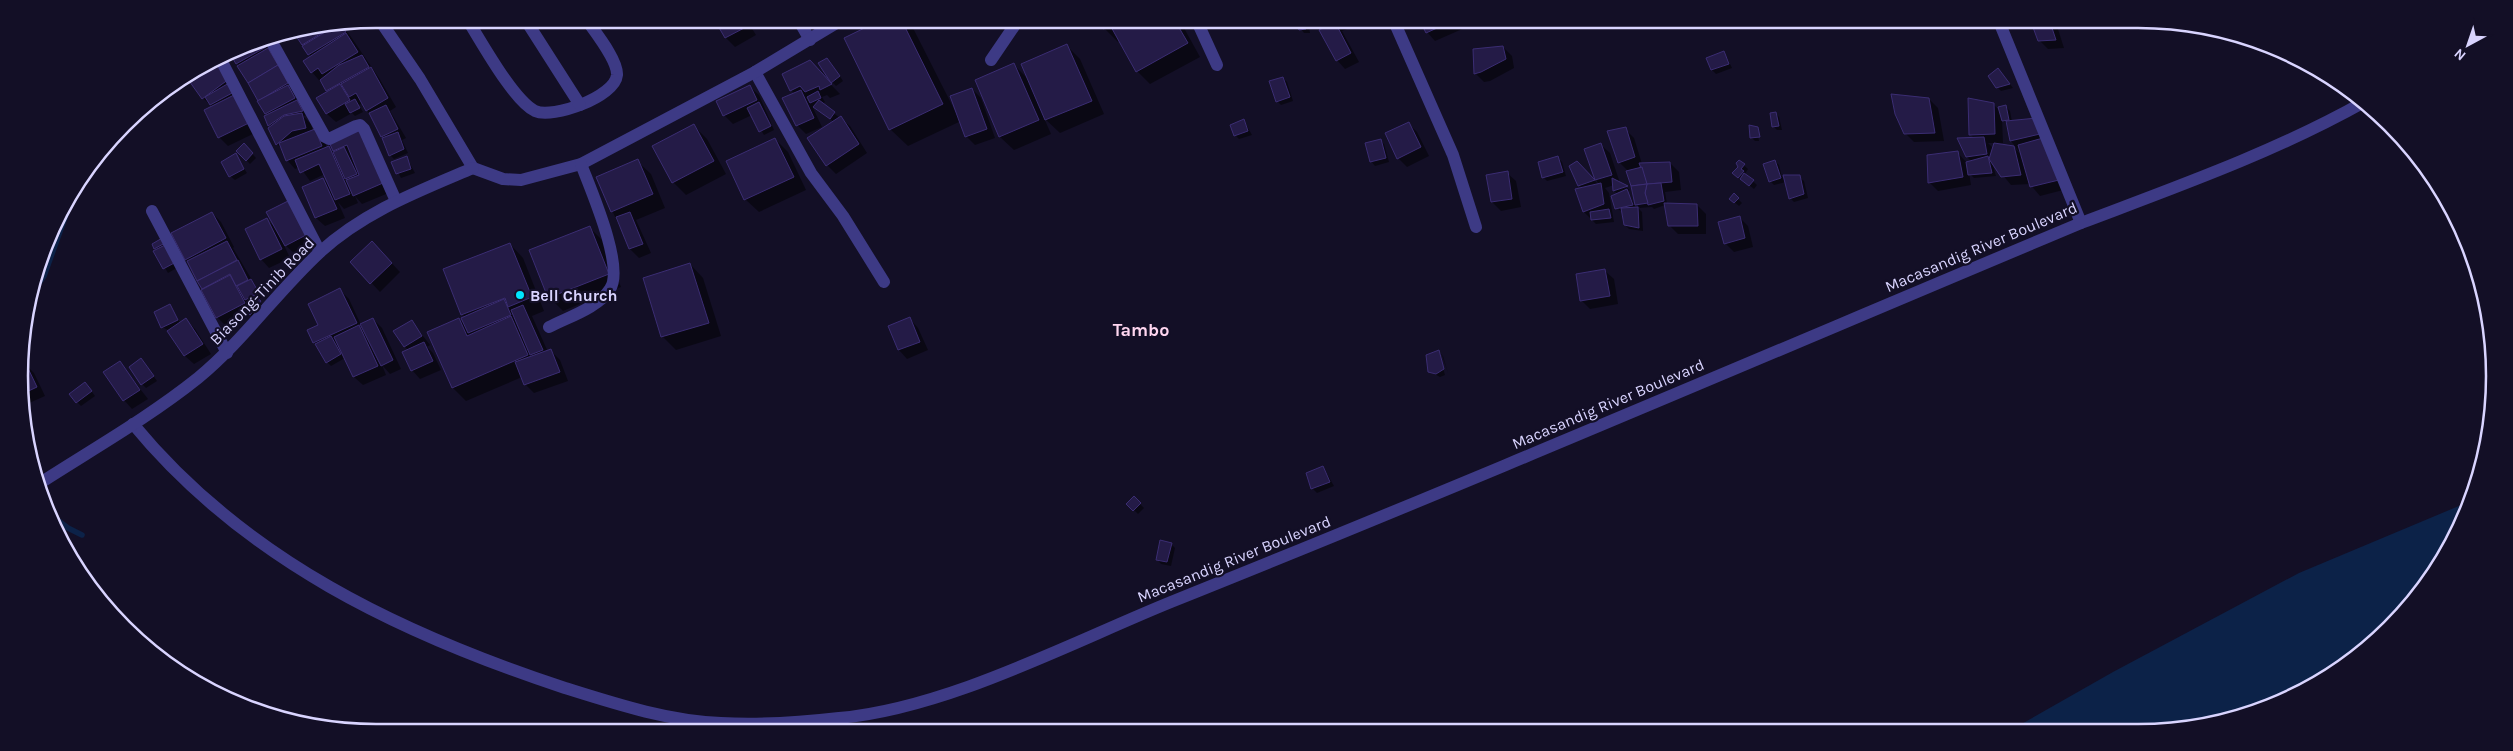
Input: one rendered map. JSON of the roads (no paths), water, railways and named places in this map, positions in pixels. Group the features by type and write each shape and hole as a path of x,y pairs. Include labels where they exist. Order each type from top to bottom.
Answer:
{"street":[{"path":"385,28 420,79 473,168 503,179 520,180 581,164 755,72 829,28"},
{"path":"473,28 512,88 537,112 565,110 580,105 606,92 614,85 617,75 615,63 592,28"},
{"path":"532,28 580,105"},
{"path":"803,28 810,40"},
{"path":"991,60 1013,28"},
{"path":"1200,28 1217,65"},
{"path":"1397,28 1453,155 1476,227"},
{"path":"2002,28 2081,223"},
{"path":"272,43 325,138 329,139 356,126 364,129 396,201"},
{"path":"222,63 320,252"},
{"path":"755,72 811,173 842,216 884,282"},
{"name":"Macasandig River Boulevard","path":"711,724 842,718 897,708 956,690 1362,525 2081,223 2183,185 2300,134 2357,106"},
{"path":"549,327 594,304 610,289 613,282 608,235 581,164"},
{"name":"Biasong-Tinib Road","path":"44,481 170,400 227,353 320,252 374,212 473,168"},
{"path":"152,211 227,353"},
{"name":"Macasandig River Boulevard","path":"133,424 150,446 219,511 320,583 414,630 518,672 684,724"}],"water":[{"path":"2460,505 2450,529 2427,569 2384,622 2331,665 2291,688 2228,712 2183,721 2138,724 2022,724 2113,672 2299,573"}],"waterway":[{"path":"40,281 44,276 64,219"},
{"path":"60,522 82,535"}],"place":[{"name":"Bell Church","path":"520,295"}],"district":[{"name":"Tambo","path":"1141,330"}]}
